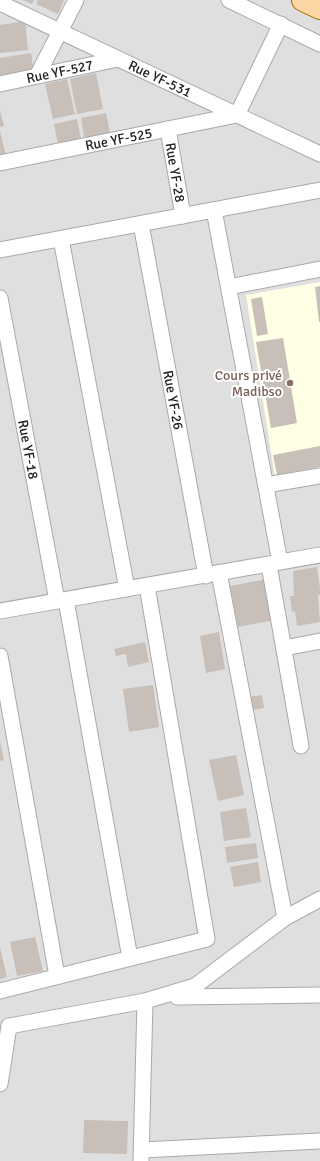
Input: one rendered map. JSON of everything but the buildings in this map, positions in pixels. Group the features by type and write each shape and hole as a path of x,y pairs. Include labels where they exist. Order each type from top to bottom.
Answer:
{"main road":[{"path":"303,0 320,8"}],"street":[{"path":"37,76 76,0"},
{"path":"229,0 320,44"},
{"name":"Rue YF-531","path":"2,5 320,154"},
{"path":"237,115 281,24"},
{"name":"Rue YF-527","path":"0,84 118,59"},
{"name":"Rue YF-525","path":"0,163 237,115"},
{"name":"Rue YF-28","path":"168,129 183,216"},
{"path":"0,250 320,190"},
{"path":"214,210 266,485 284,648 301,746"},
{"name":"Rue YF-26","path":"141,224 212,574 285,918"},
{"path":"61,239 127,589"},
{"path":"229,287 320,269"},
{"name":"Rue YF-18","path":"0,298 61,600 130,958"},
{"path":"266,485 320,476"},
{"path":"0,611 320,555"},
{"path":"0,991 207,939 146,586"},
{"path":"284,648 320,641"},
{"path":"0,656 57,976"},
{"path":"152,999 195,986 285,918 320,899"},
{"path":"0,1084 4,1022 152,999 320,995"},
{"path":"152,999 141,1156 320,1141"}],"shaded area":[{"path":"0,0 320,0 320,1161 0,1161"},
{"name":"Cours privé Madibso","path":"320,282 320,471 275,477 246,295"}],"place":[{"name":"Cours privé Madibso","path":"290,383"}]}
